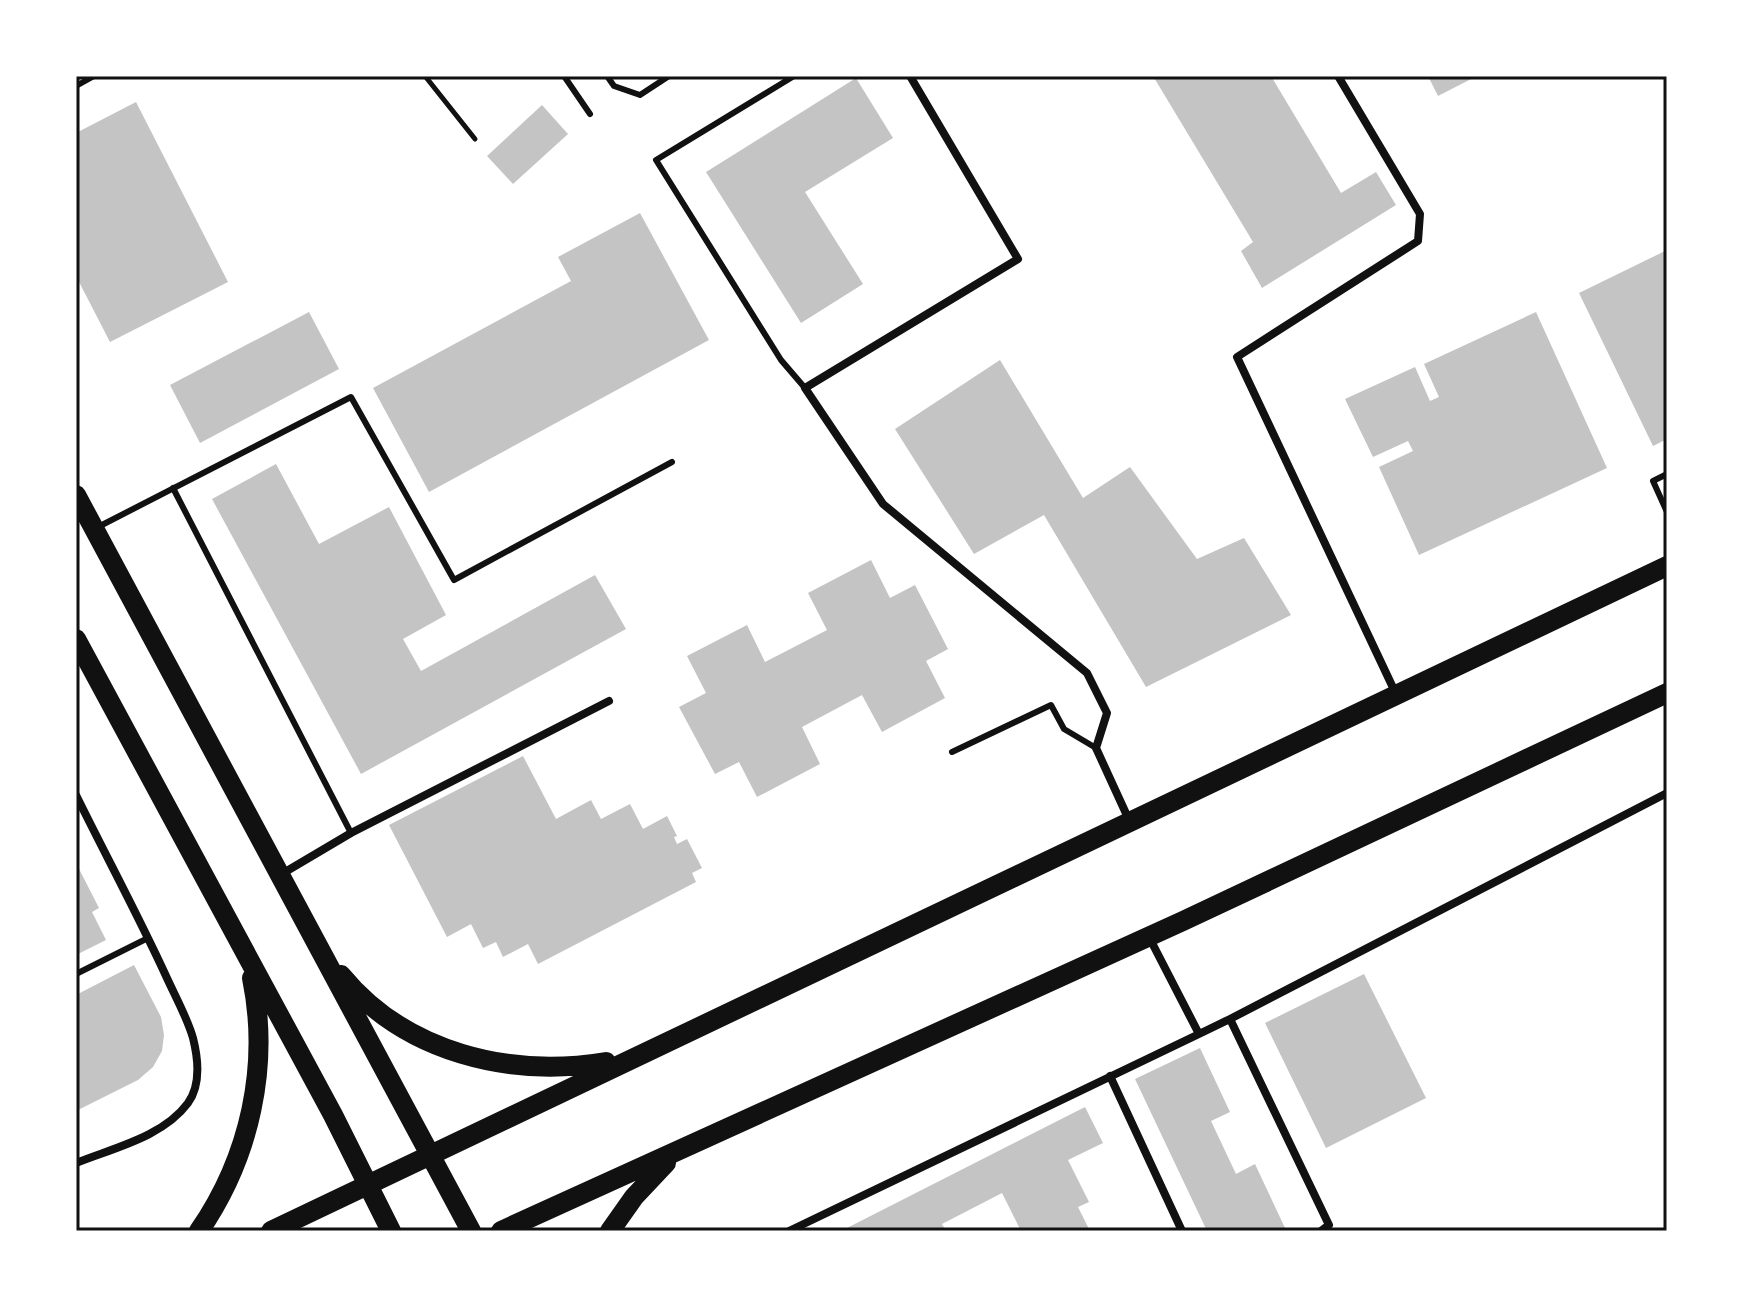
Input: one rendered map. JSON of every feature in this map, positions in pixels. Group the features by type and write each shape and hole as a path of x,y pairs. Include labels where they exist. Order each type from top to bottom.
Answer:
{"main road":[{"path":"76,495 471,1231"},
{"path":"271,1231 1667,566"},
{"path":"76,639 391,1231"},
{"path":"501,1231 1149,937 1667,693"},
{"path":"307,927 345,980 369,1002 395,1022 453,1051 484,1061 549,1068 613,1060 644,1051"},
{"path":"199,1231 229,1180 253,1108 259,1033 248,958"},
{"path":"610,1231 634,1197 678,1153"}],"street":[{"path":"910,76 1018,259 805,388 883,504 1087,673 1107,713 1096,748 1130,820"},
{"path":"1338,76 1420,214 1418,241 1237,357 1396,694"},
{"path":"279,876 351,833 609,701"},
{"path":"789,1231 1230,1019 1667,793"},
{"path":"76,795 192,1034 197,1061 196,1082 189,1101 155,1130 76,1163"},
{"path":"1149,937 1199,1034"},
{"path":"1230,1019 1329,1225 1321,1231"},
{"path":"1110,1076 1182,1231"}],"lane":[{"path":"76,86 94,76"},
{"path":"564,76 590,114"},
{"path":"607,76 614,86 640,95 669,76"},
{"path":"794,76 656,160 781,360 805,388"},
{"path":"94,529 351,397 454,580 672,462"},
{"path":"1667,474 1653,481 1667,512"},
{"path":"173,488 351,833"},
{"path":"952,752 1051,705 1064,729 1096,748"},
{"path":"76,974 148,938"}],"path":[{"path":"425,76 475,139"}],"building":[{"path":"1153,76 1271,76 1341,193 1376,172 1396,205 1262,288 1241,251 1253,242"},
{"path":"1428,76 1477,76 1438,96"},
{"path":"856,78 893,138 805,192 863,284 801,323 706,172"},
{"path":"136,102 228,282 110,342 76,276 76,133"},
{"path":"542,105 568,134 513,184 487,156"},
{"path":"640,213 709,340 429,492 373,388 571,281 558,257"},
{"path":"1667,250 1667,439 1653,446 1579,293"},
{"path":"309,312 339,369 200,443 170,385"},
{"path":"1536,312 1607,468 1419,555 1379,467 1413,451 1408,441 1373,457 1345,399 1415,367 1430,401 1439,397 1424,364"},
{"path":"1000,360 1083,498 1130,467 1197,559 1244,538 1291,615 1146,687 1044,515 974,554 895,429"},
{"path":"276,464 319,544 389,507 446,615 403,639 421,671 595,575 626,629 361,774 212,499"},
{"path":"871,560 890,598 915,585 948,649 926,661 945,698 882,732 862,695 802,727 820,764 757,797 739,762 715,774 679,707 706,693 687,656 747,625 765,662 827,630 808,593"},
{"path":"523,756 556,819 591,800 601,819 630,804 643,829 667,816 677,836 674,837 677,844 687,839 702,868 692,873 696,882 538,964 528,944 503,957 496,942 483,948 471,924 447,937 389,825"},
{"path":"76,863 99,908 92,912 106,940 76,955"},
{"path":"134,965 161,1017 164,1035 162,1051 153,1067 138,1080 76,1111 76,995"},
{"path":"1364,974 1426,1098 1326,1148 1265,1023"},
{"path":"1200,1048 1230,1112 1211,1121 1236,1174 1255,1164 1285,1228 1278,1231 1207,1231 1135,1079"},
{"path":"1085,1107 1103,1143 1068,1160 1089,1202 1078,1207 1090,1231 1021,1231 1002,1193 942,1224 946,1231 841,1231"}]}
